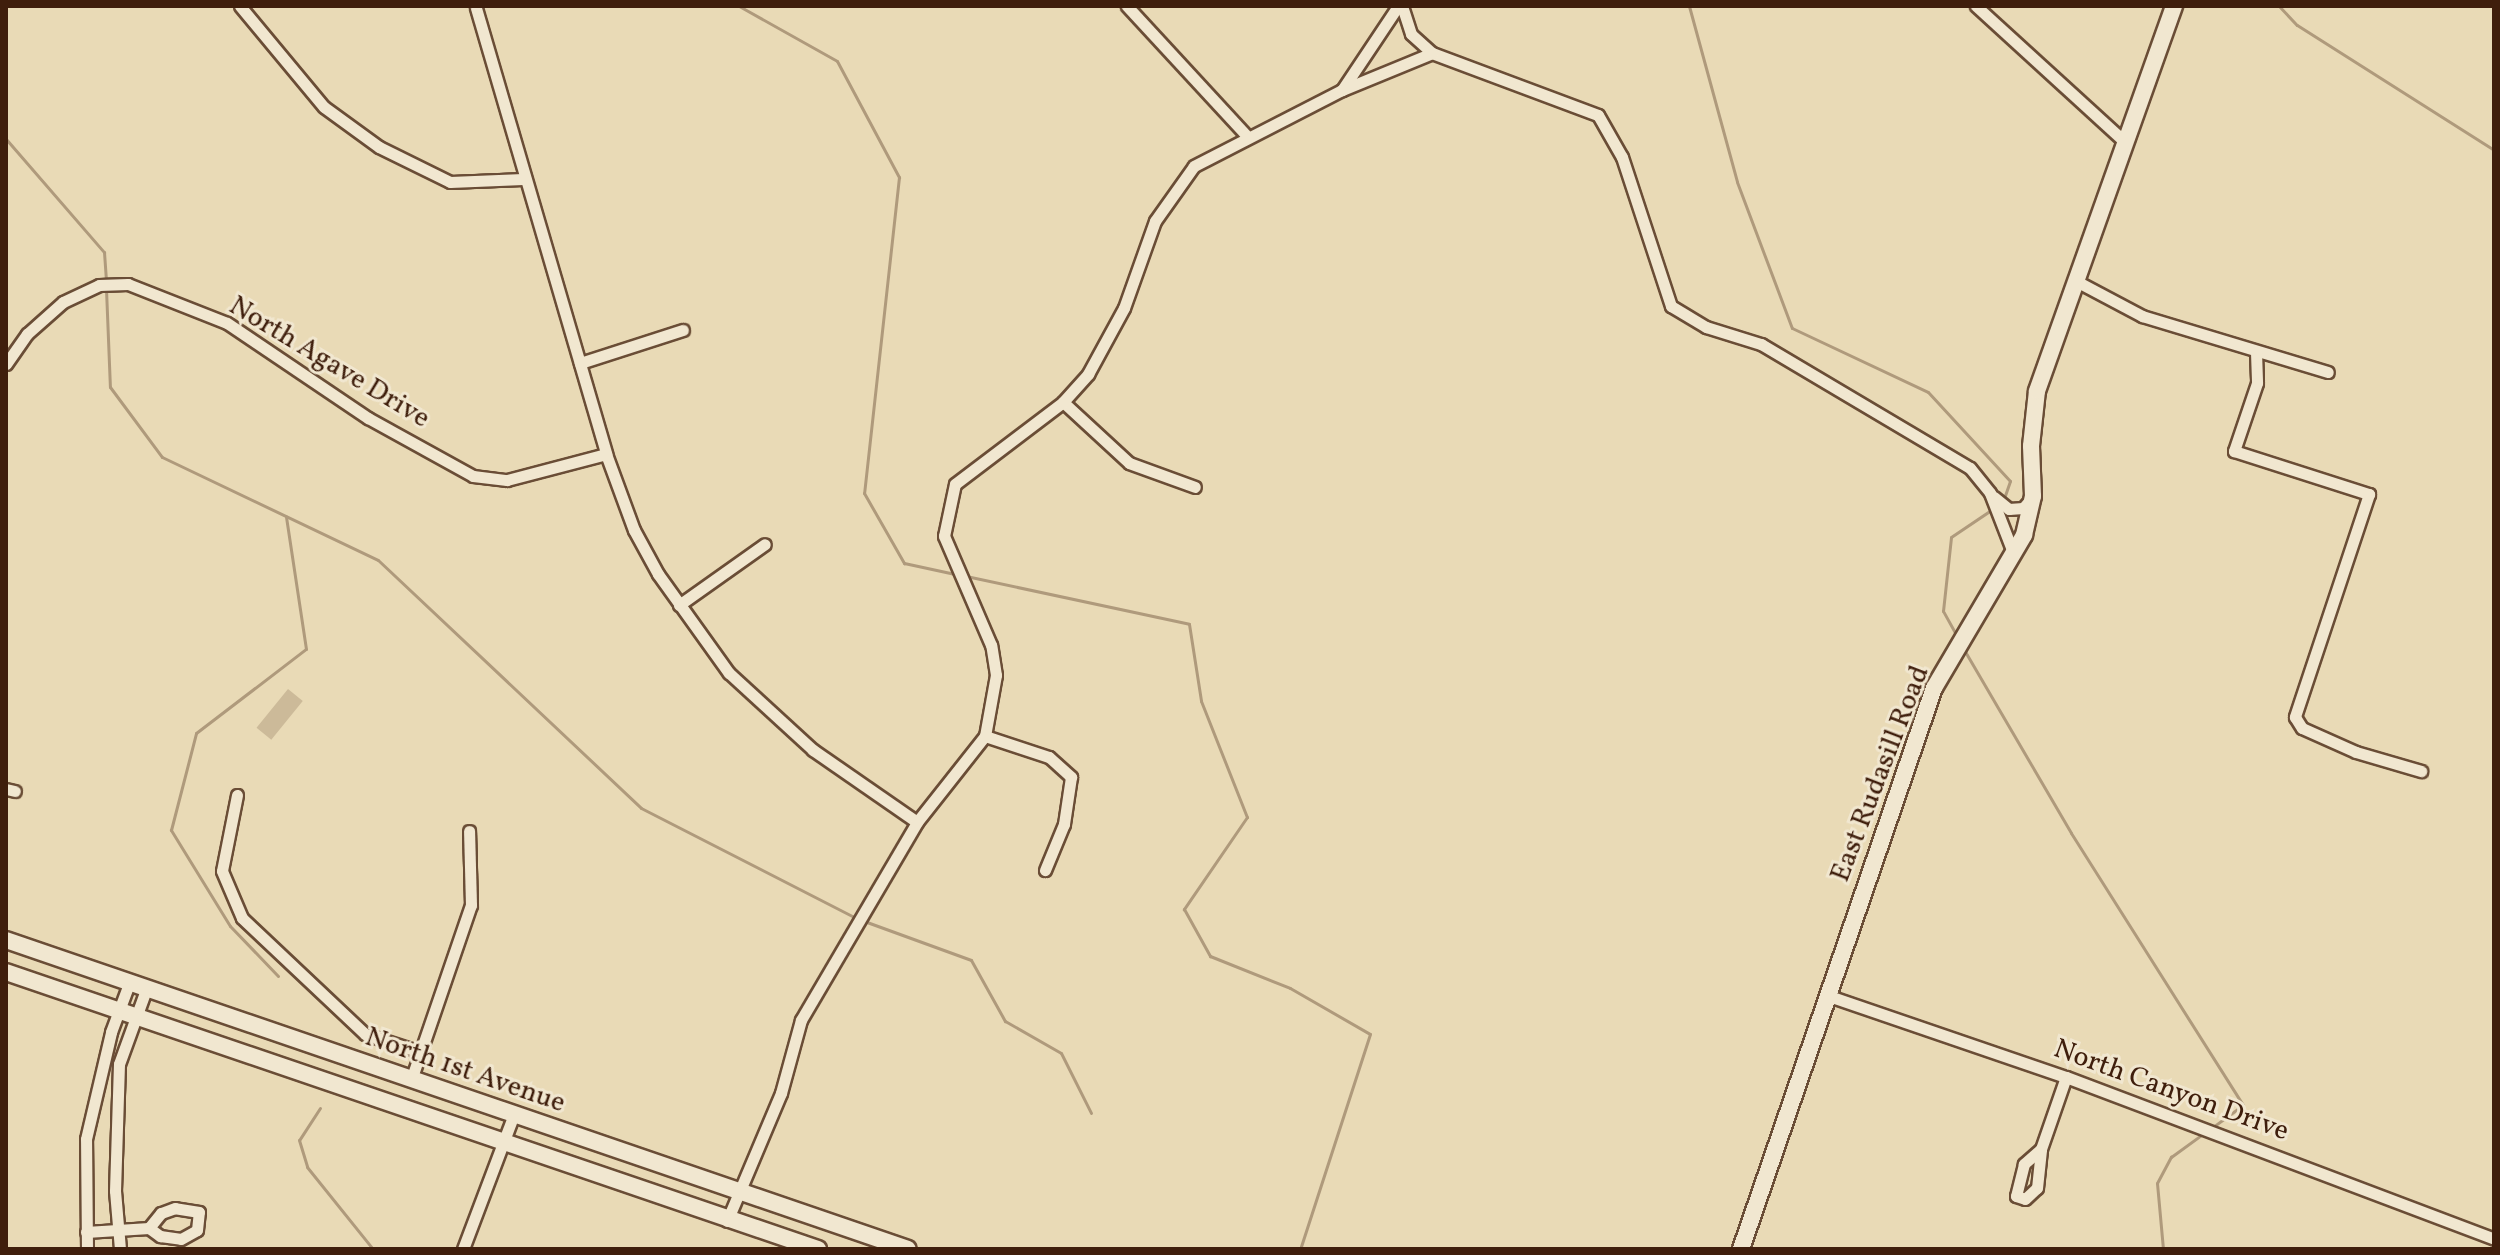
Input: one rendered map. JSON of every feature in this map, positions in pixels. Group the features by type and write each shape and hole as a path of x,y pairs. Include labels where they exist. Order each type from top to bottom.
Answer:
{"main road":[{"name":"East Rudasill Road","path":"1741,1249 1934,688 2014,555 2033,498 2031,446 2037,391 2174,6"},
{"name":"North 1st Avenue","path":"6,940 908,1249"},
{"name":"North 1st Avenue","path":"6,972 727,1221 818,1249"}],"street":[{"path":"240,6 324,107 379,147 450,182 523,179"},
{"path":"1127,6 1248,137"},
{"path":"1342,90 1400,6"},
{"path":"1400,6 1411,34 1432,53 1598,115 1622,157 1671,306 1706,327 1761,344 1970,468 1987,490 2009,509 2023,508 2033,498"},
{"path":"1976,6 2125,142"},
{"path":"476,8 523,179 606,454 634,530 679,605 729,673 813,750 917,822"},
{"path":"727,1221 781,1093 801,1020 917,822 985,736 996,675 991,645 944,536 947,503 955,484 1063,402 1101,355 1169,196 1194,166 1342,90 1432,53"},
{"path":"2076,281 2142,316 2328,372"},
{"name":"North Agave Drive","path":"6,364 27,334 63,302 99,285 128,284 227,323 368,418 473,476 507,480 606,454"},
{"path":"580,363 683,330"},
{"path":"2256,352 2257,383 2234,451 2369,494 2296,701 2295,717 2302,728 2356,752 2421,771"},
{"path":"1063,402 1129,463 1195,487"},
{"path":"1987,490 2014,555"},
{"path":"679,605 765,544"},
{"path":"985,736 1049,757 1071,777 1064,824 1045,870"},
{"path":"237,795 222,871 242,918 365,1034 420,1052"},
{"path":"411,1080 471,905 469,831"},
{"path":"87,1249 86,1139 119,1010 130,981"},
{"path":"120,1249 119,1064 147,987"},
{"name":"North Canyon Drive","path":"1829,996 2066,1077 2494,1239"},
{"path":"2041,1149 2066,1077"},
{"path":"463,1249 514,1114"},
{"path":"86,1232 149,1228"}],"shaded area":[{"path":"288,689 303,701 271,740 257,728"}],"waterway":[{"path":"739,6 837,61 899,177 864,493 904,563 955,574"},
{"path":"1689,6 1737,182 1792,328 1928,392 2010,481 2003,501"},
{"path":"2279,6 2297,25 2494,150"},
{"path":"6,139 104,252 106,281"},
{"path":"106,289 110,387 162,457 378,560 641,808 856,918"},
{"path":"1958,638 1943,611 1951,537 1994,508"},
{"path":"278,976 230,926 171,830 196,733 306,649 286,516"},
{"path":"966,576 1189,624 1201,701 1247,817 1184,909 1210,956 1290,988 1370,1034 1300,1249"},
{"path":"1963,648 2071,833 2243,1105 2210,1129"},
{"path":"864,921 971,960 1005,1021 1061,1053 1091,1113"},
{"path":"320,1108 299,1140 307,1167 373,1249"},
{"path":"2163,1249 2157,1183 2171,1157 2204,1133"}]}
